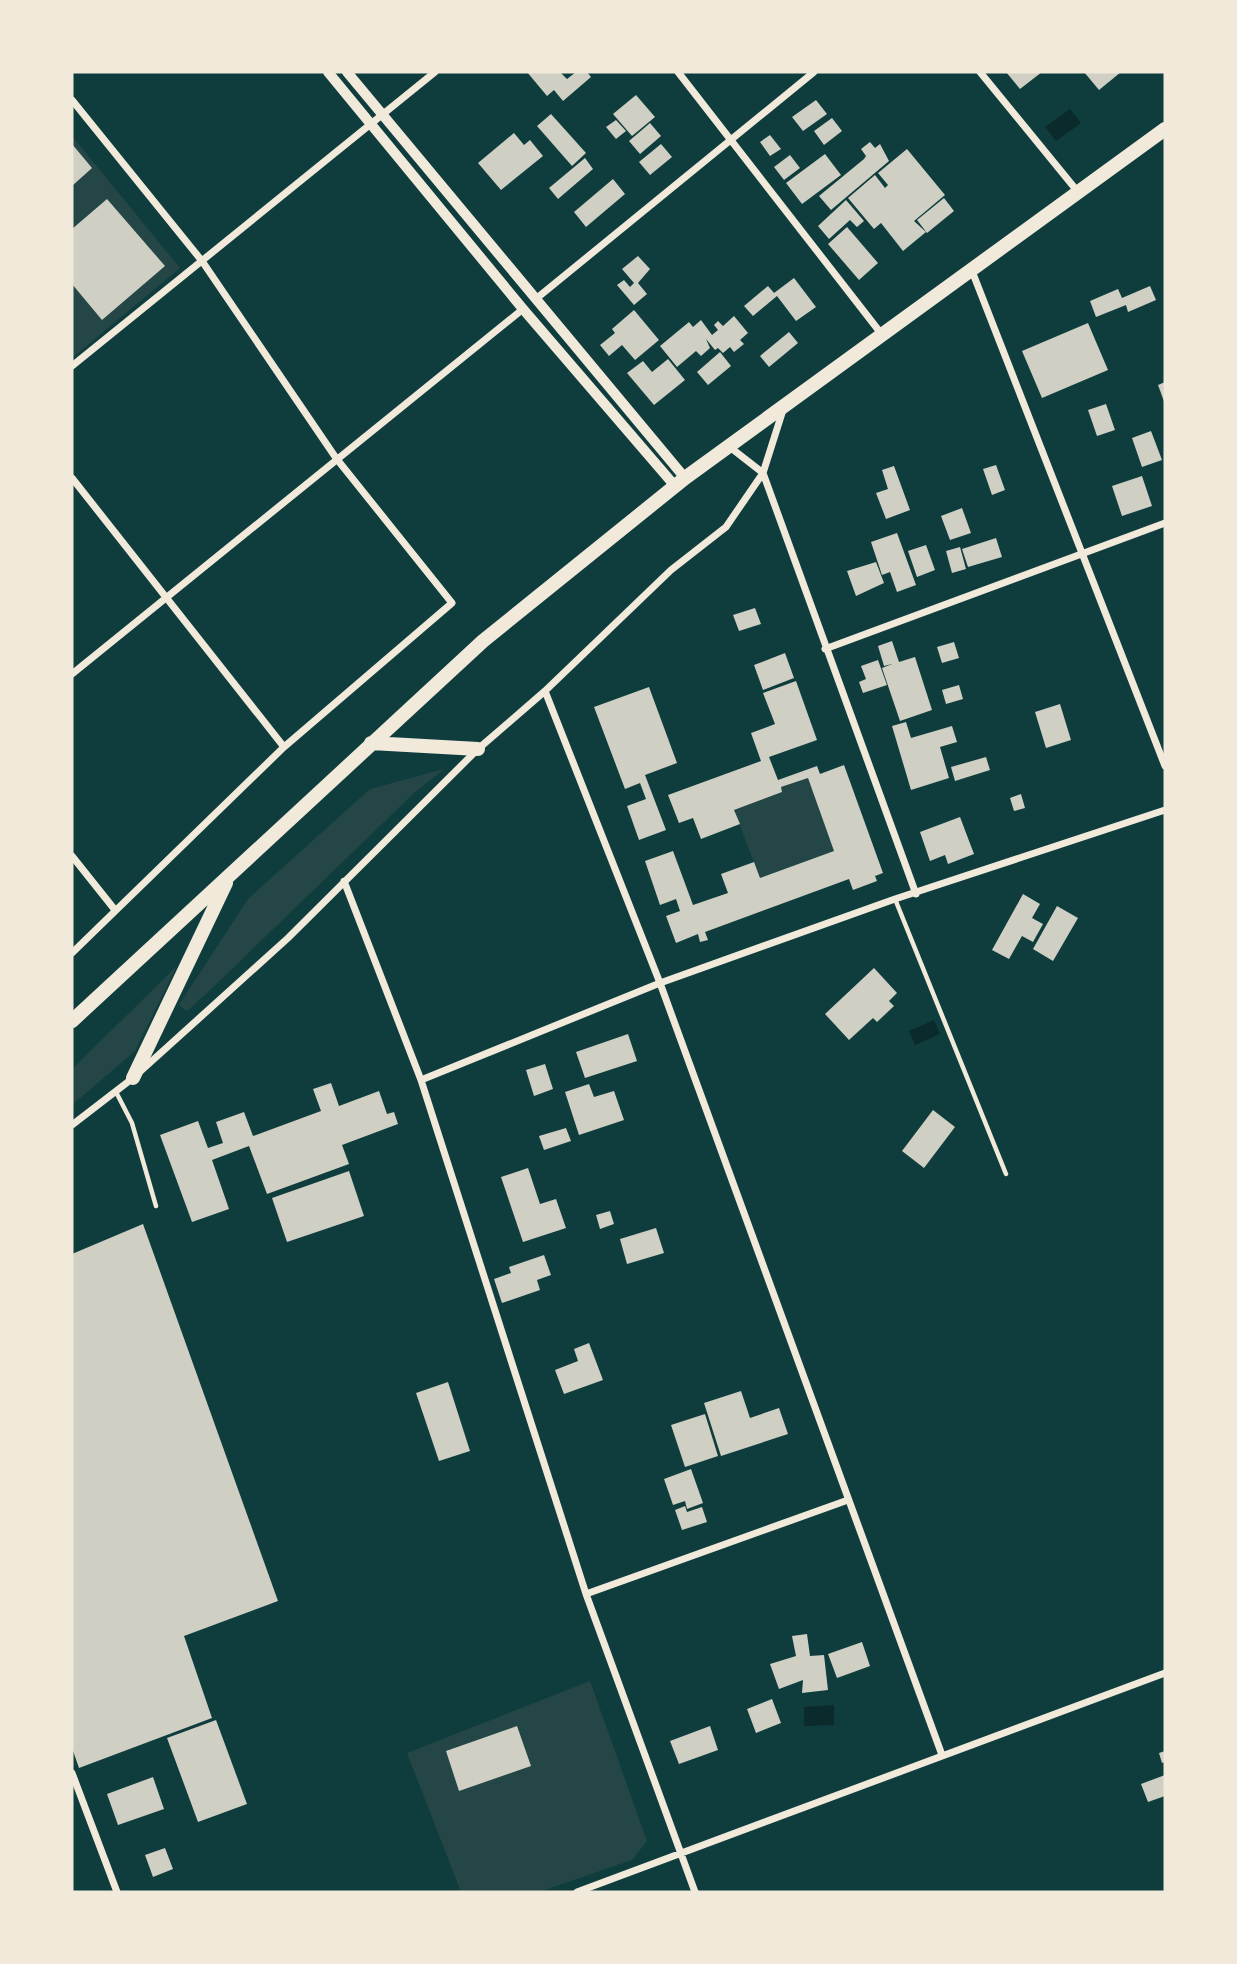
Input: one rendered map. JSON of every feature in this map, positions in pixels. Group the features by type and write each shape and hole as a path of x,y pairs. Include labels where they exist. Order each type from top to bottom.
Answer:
{"highway":[{"path":"72,1021 228,878 299,807 483,641 680,482 731,448 1165,129"},
{"path":"372,743 478,749"},
{"path":"133,1078 228,878"}],"main road":[{"path":"328,72 523,309 680,482"},
{"path":"347,72 537,298 680,482"}],"street":[{"path":"72,366 435,72"},
{"path":"678,72 883,335"},
{"path":"537,298 814,72"},
{"path":"980,72 1078,193"},
{"path":"72,100 202,261 336,458 452,603 284,747 72,953"},
{"path":"972,271 1165,766"},
{"path":"72,674 523,309"},
{"path":"72,1125 133,1078 288,939 478,749 545,691 671,570 726,527 763,474 783,409"},
{"path":"731,448 763,474 916,894"},
{"path":"72,478 284,747"},
{"path":"825,649 1165,523"},
{"path":"545,691 660,983 942,1755"},
{"path":"421,1080 660,983 895,900 1165,810"},
{"path":"72,856 115,910"},
{"path":"344,881 421,1080 586,1594 695,1892"},
{"path":"586,1594 848,1500"},
{"path":"577,1892 1165,1672"},
{"path":"72,1776 117,1892"}],"lane":[{"path":"895,900 1006,1174"},
{"path":"116,1092 132,1123 156,1206"}],"shaded area":[{"path":"1070,109 1081,123 1056,141 1045,127"},
{"path":"72,136 180,268 72,358"},
{"path":"444,769 413,794 187,1011 179,1005 248,899 370,789"},
{"path":"808,778 834,851 760,878 734,810 782,792 781,787"},
{"path":"177,966 135,1051 72,1105 72,1069"},
{"path":"934,1020 940,1034 915,1045 909,1031"},
{"path":"590,1681 647,1841 632,1860 539,1892 461,1892 407,1753"},
{"path":"834,1705 834,1725 804,1726 804,1707"}],"building":[{"path":"527,72 560,72 567,79 576,72 587,72 591,77 563,101 554,90 547,96"},
{"path":"1006,72 1042,72 1020,89"},
{"path":"1084,72 1121,72 1099,90"},
{"path":"636,95 655,117 632,136 613,114"},
{"path":"816,100 827,114 803,131 792,117"},
{"path":"551,114 586,153 572,166 537,126"},
{"path":"832,118 842,131 824,145 814,131"},
{"path":"616,120 626,131 616,139 606,127"},
{"path":"650,123 661,136 640,154 629,141"},
{"path":"514,133 524,145 530,140 543,156 501,190 478,163"},
{"path":"770,135 781,149 770,156 760,142"},
{"path":"870,142 875,148 880,144 889,161 831,210 819,196 864,159 866,156 861,149"},
{"path":"72,144 92,168 72,186"},
{"path":"661,144 672,157 650,175 639,162"},
{"path":"907,149 945,195 914,221 926,232 903,251 881,223 874,229 848,198 875,175 885,188 888,185 878,173"},
{"path":"825,154 841,175 802,204 786,183"},
{"path":"790,155 800,168 784,180 774,167"},
{"path":"585,158 593,169 558,199 549,188"},
{"path":"613,179 625,194 586,227 574,212"},
{"path":"944,198 954,211 927,233 917,220"},
{"path":"107,199 165,266 102,320 72,284 72,229"},
{"path":"846,200 864,221 857,227 850,220 829,239 818,226"},
{"path":"847,227 878,263 859,280 828,244"},
{"path":"638,256 650,269 638,283 647,294 634,305 617,285 624,280 630,287 634,283 622,269"},
{"path":"794,278 816,307 796,321 777,296 753,316 744,306 768,286 774,293"},
{"path":"1150,286 1156,300 1128,312 1126,305 1096,317 1090,301 1118,289 1122,298"},
{"path":"634,310 659,340 635,360 622,345 609,356 600,345 615,333 612,329"},
{"path":"734,316 748,333 740,340 744,344 734,352 730,347 723,353 718,348 715,350 706,339 710,348 701,356 696,351 677,367 660,346 689,322 693,327 701,320 712,335 718,330 714,325 718,321 723,326"},
{"path":"1088,323 1108,370 1042,398 1022,351"},
{"path":"789,332 798,343 769,367 760,356"},
{"path":"720,352 731,366 708,385 697,372"},
{"path":"668,359 685,380 654,405 627,373 643,361 652,372"},
{"path":"1165,382 1165,404 1158,385"},
{"path":"1106,404 1115,430 1097,436 1088,410"},
{"path":"1151,431 1162,460 1142,467 1132,438"},
{"path":"996,465 1005,490 992,495 983,469"},
{"path":"894,466 910,510 886,519 876,493 888,489 882,470"},
{"path":"1142,476 1152,506 1122,516 1112,486"},
{"path":"962,508 971,533 950,540 941,516"},
{"path":"897,533 916,585 897,592 890,572 882,575 871,542"},
{"path":"996,538 1002,557 968,567 962,549"},
{"path":"926,545 935,570 917,577 908,551"},
{"path":"960,547 966,569 952,573 946,551"},
{"path":"876,562 884,583 856,596 847,571"},
{"path":"755,608 761,624 739,631 733,615"},
{"path":"892,641 899,662 915,657 932,710 900,721 882,668 892,664 884,666 878,646"},
{"path":"954,642 959,658 942,663 937,647"},
{"path":"785,653 794,678 763,690 754,665"},
{"path":"878,660 887,685 863,693 859,682 866,679 861,666"},
{"path":"796,681 817,740 769,757 778,780 817,766 820,774 844,765 883,873 875,876 877,881 853,890 849,879 705,932 708,940 700,942 698,934 676,943 666,916 680,911 676,899 660,905 645,861 673,851 693,905 728,893 721,874 754,862 760,878 834,851 808,778 781,787 782,792 734,810 740,824 701,839 693,818 679,823 668,795 761,761 751,733 775,724 763,693"},
{"path":"959,685 963,699 946,704 942,690"},
{"path":"649,687 677,763 645,775 666,830 639,840 627,806 646,799 640,783 625,789 594,707"},
{"path":"1060,704 1071,740 1046,748 1035,712"},
{"path":"906,722 911,738 952,726 957,742 940,747 949,778 911,790 892,726"},
{"path":"986,757 990,770 955,781 951,767"},
{"path":"1021,794 1025,808 1014,811 1010,798"},
{"path":"960,817 974,854 948,864 945,855 930,861 920,832"},
{"path":"1023,894 1040,904 1032,918 1043,924 1033,942 1022,936 1009,959 992,950"},
{"path":"1057,906 1078,918 1053,961 1033,949"},
{"path":"874,968 897,993 889,1001 894,1006 877,1022 873,1018 849,1040 825,1014"},
{"path":"628,1034 637,1061 585,1078 576,1052"},
{"path":"545,1064 553,1089 534,1096 526,1070"},
{"path":"331,1083 339,1106 379,1091 387,1114 394,1112 398,1124 342,1145 349,1164 267,1194 249,1146 212,1160 229,1209 192,1222 160,1135 198,1121 208,1148 223,1143 216,1122 244,1112 253,1136 321,1111 313,1089"},
{"path":"589,1084 594,1097 614,1091 624,1120 579,1135 565,1092"},
{"path":"933,1110 955,1127 924,1168 902,1151"},
{"path":"566,1128 571,1141 544,1150 539,1136"},
{"path":"528,1168 540,1204 556,1199 566,1228 523,1242 501,1177"},
{"path":"349,1171 364,1216 287,1242 272,1198"},
{"path":"610,1211 614,1224 600,1229 596,1215"},
{"path":"143,1224 278,1601 184,1636 212,1718 79,1768 72,1748 72,1254"},
{"path":"656,1228 664,1253 627,1264 620,1239"},
{"path":"544,1255 551,1275 537,1280 540,1290 502,1303 494,1279 511,1273 509,1267"},
{"path":"589,1343 603,1380 564,1394 555,1370 578,1361 574,1349"},
{"path":"448,1382 470,1451 439,1461 416,1393"},
{"path":"741,1391 750,1418 779,1408 788,1434 721,1456 704,1403"},
{"path":"705,1414 718,1456 685,1467 671,1425"},
{"path":"691,1469 703,1503 687,1509 685,1501 673,1505 664,1479"},
{"path":"685,1506 687,1512 702,1507 707,1522 682,1530 675,1510"},
{"path":"807,1634 810,1656 824,1655 828,1690 802,1693 803,1680 779,1689 770,1664 796,1656 792,1636"},
{"path":"862,1642 870,1666 837,1678 828,1654"},
{"path":"772,1699 781,1723 756,1733 747,1709"},
{"path":"216,1720 247,1804 198,1822 167,1738"},
{"path":"517,1726 531,1766 459,1791 446,1751"},
{"path":"710,1726 718,1750 679,1764 670,1741"},
{"path":"1165,1751 1165,1762 1162,1763 1159,1753"},
{"path":"1165,1775 1165,1796 1148,1802 1141,1784"},
{"path":"153,1777 164,1809 118,1825 107,1794"},
{"path":"165,1848 173,1869 153,1877 145,1855"}]}
